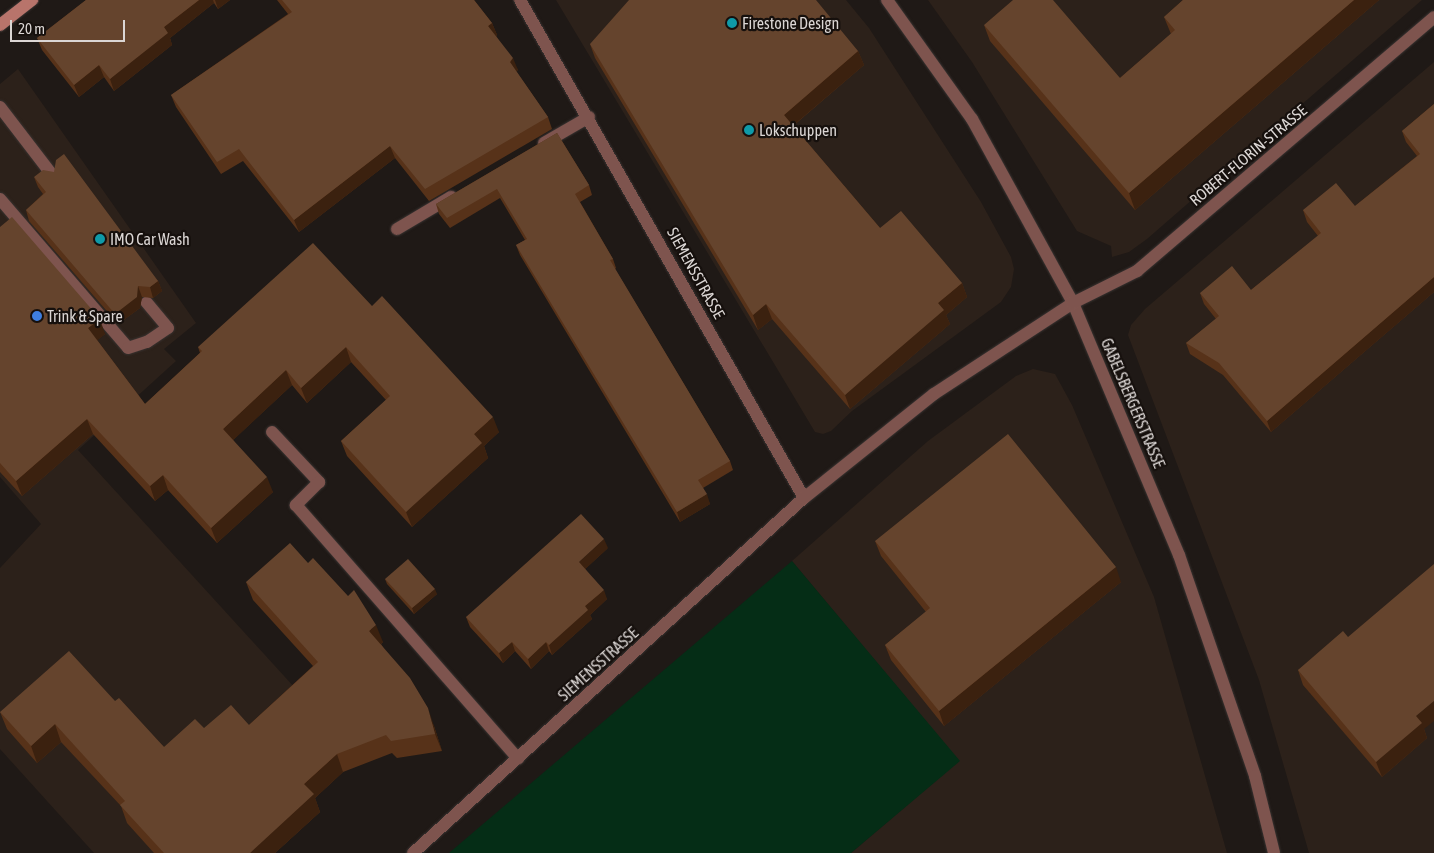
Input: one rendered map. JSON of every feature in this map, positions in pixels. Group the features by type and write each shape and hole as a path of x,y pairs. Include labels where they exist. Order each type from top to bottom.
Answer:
{"main road":[{"path":"0,25 32,0"}],"street":[{"name":"SIEMENSSTRASSE","path":"520,0 589,117 804,498"},
{"name":"GABELSBERGERSTRASSE","path":"894,2 972,119 1073,303 1179,555 1255,776 1274,853"},
{"name":"ROBERT-FLORIN-STRASSE","path":"1073,303 1137,271 1434,17"},
{"path":"0,107 53,176"},
{"path":"530,151 589,117"},
{"path":"397,229 463,190"},
{"path":"0,199 128,348 147,342 168,328 148,302"},
{"name":"SIEMENSSTRASSE","path":"413,853 804,498 934,394 1073,303"},
{"path":"272,432 320,482 296,505 518,758"}],"shaded area":[{"path":"556,0 846,0 869,28 981,202 1011,257 1014,269 1011,287 1001,302 852,411 831,431 823,434 815,432"},
{"path":"928,0 1422,0 1147,239 1129,252 1112,257 1111,246 1077,231 972,62"},
{"path":"1434,62 1434,853 1309,853 1259,680 1128,335 1131,325 1145,309"},
{"path":"18,69 196,323 164,349 176,361 78,450 357,756 311,802 320,812 275,853 94,853 0,749 0,568 41,524 0,477 0,84"},
{"path":"1033,369 1055,374 1072,405 1154,597 1227,853 851,853 959,761 792,561 928,441 1016,376"}],"green space":[{"path":"792,561 960,761 851,853 449,853"}],"building":[{"path":"86,0 199,0 164,27 168,33 110,79 99,65 74,85 37,38"},
{"path":"282,0 474,0 492,23 488,26 513,58 510,62 548,117 425,189 390,146 294,220 239,149 217,162 171,95 292,12"},
{"path":"629,0 816,0 858,51 784,115 880,228 901,211 962,283 938,303 944,310 845,395 766,304 753,315 590,44"},
{"path":"1013,0 1053,0 1120,78 1175,30 1164,17 1183,0 1354,0 1129,193 984,25"},
{"path":"1434,104 1434,277 1267,421 1219,363 1186,343 1219,316 1200,293 1232,266 1251,290 1321,233 1303,210 1336,183 1355,206 1420,154 1402,131"},
{"path":"557,133 589,185 575,194 613,259 610,260 730,461 698,480 707,494 677,512 516,245 527,239 497,189 447,218 436,204"},
{"name":"IMO Car Wash","path":"64,154 158,281 150,287 138,286 137,297 115,314 26,210 46,192 34,177 43,170 54,172 56,160"},
{"path":"12,217 100,319 88,328 145,404 202,351 198,347 313,243 372,306 382,296 493,417 474,434 482,443 406,512 341,441 390,396 346,347 301,388 286,370 223,429 267,477 211,528 163,475 150,486 87,419 16,481 0,463 0,227"},
{"path":"1008,434 1116,567 939,711 885,645 930,608 875,541"},
{"path":"581,514 604,539 579,562 604,590 585,606 588,610 549,645 546,642 528,659 512,642 499,653 466,617"},
{"path":"290,543 308,563 313,558 348,596 354,590 376,625 369,631 410,678 428,708 435,734 391,741 386,735 337,754 304,784 314,794 250,853 164,853 120,805 125,801 55,724 31,746 0,712 69,651 115,701 119,698 164,747 195,719 204,728 231,705 249,725 318,662 246,582"},
{"path":"408,559 435,589 412,608 385,579"},
{"path":"1434,564 1434,701 1416,716 1422,723 1376,762 1298,670 1343,631 1348,637"}],"place":[{"name":"Firestone Design","path":"732,23"},
{"name":"Lokschuppen","path":"749,130"},
{"name":"IMO Car Wash","path":"100,239"},
{"name":"Trink & Spare","path":"37,316"}]}
